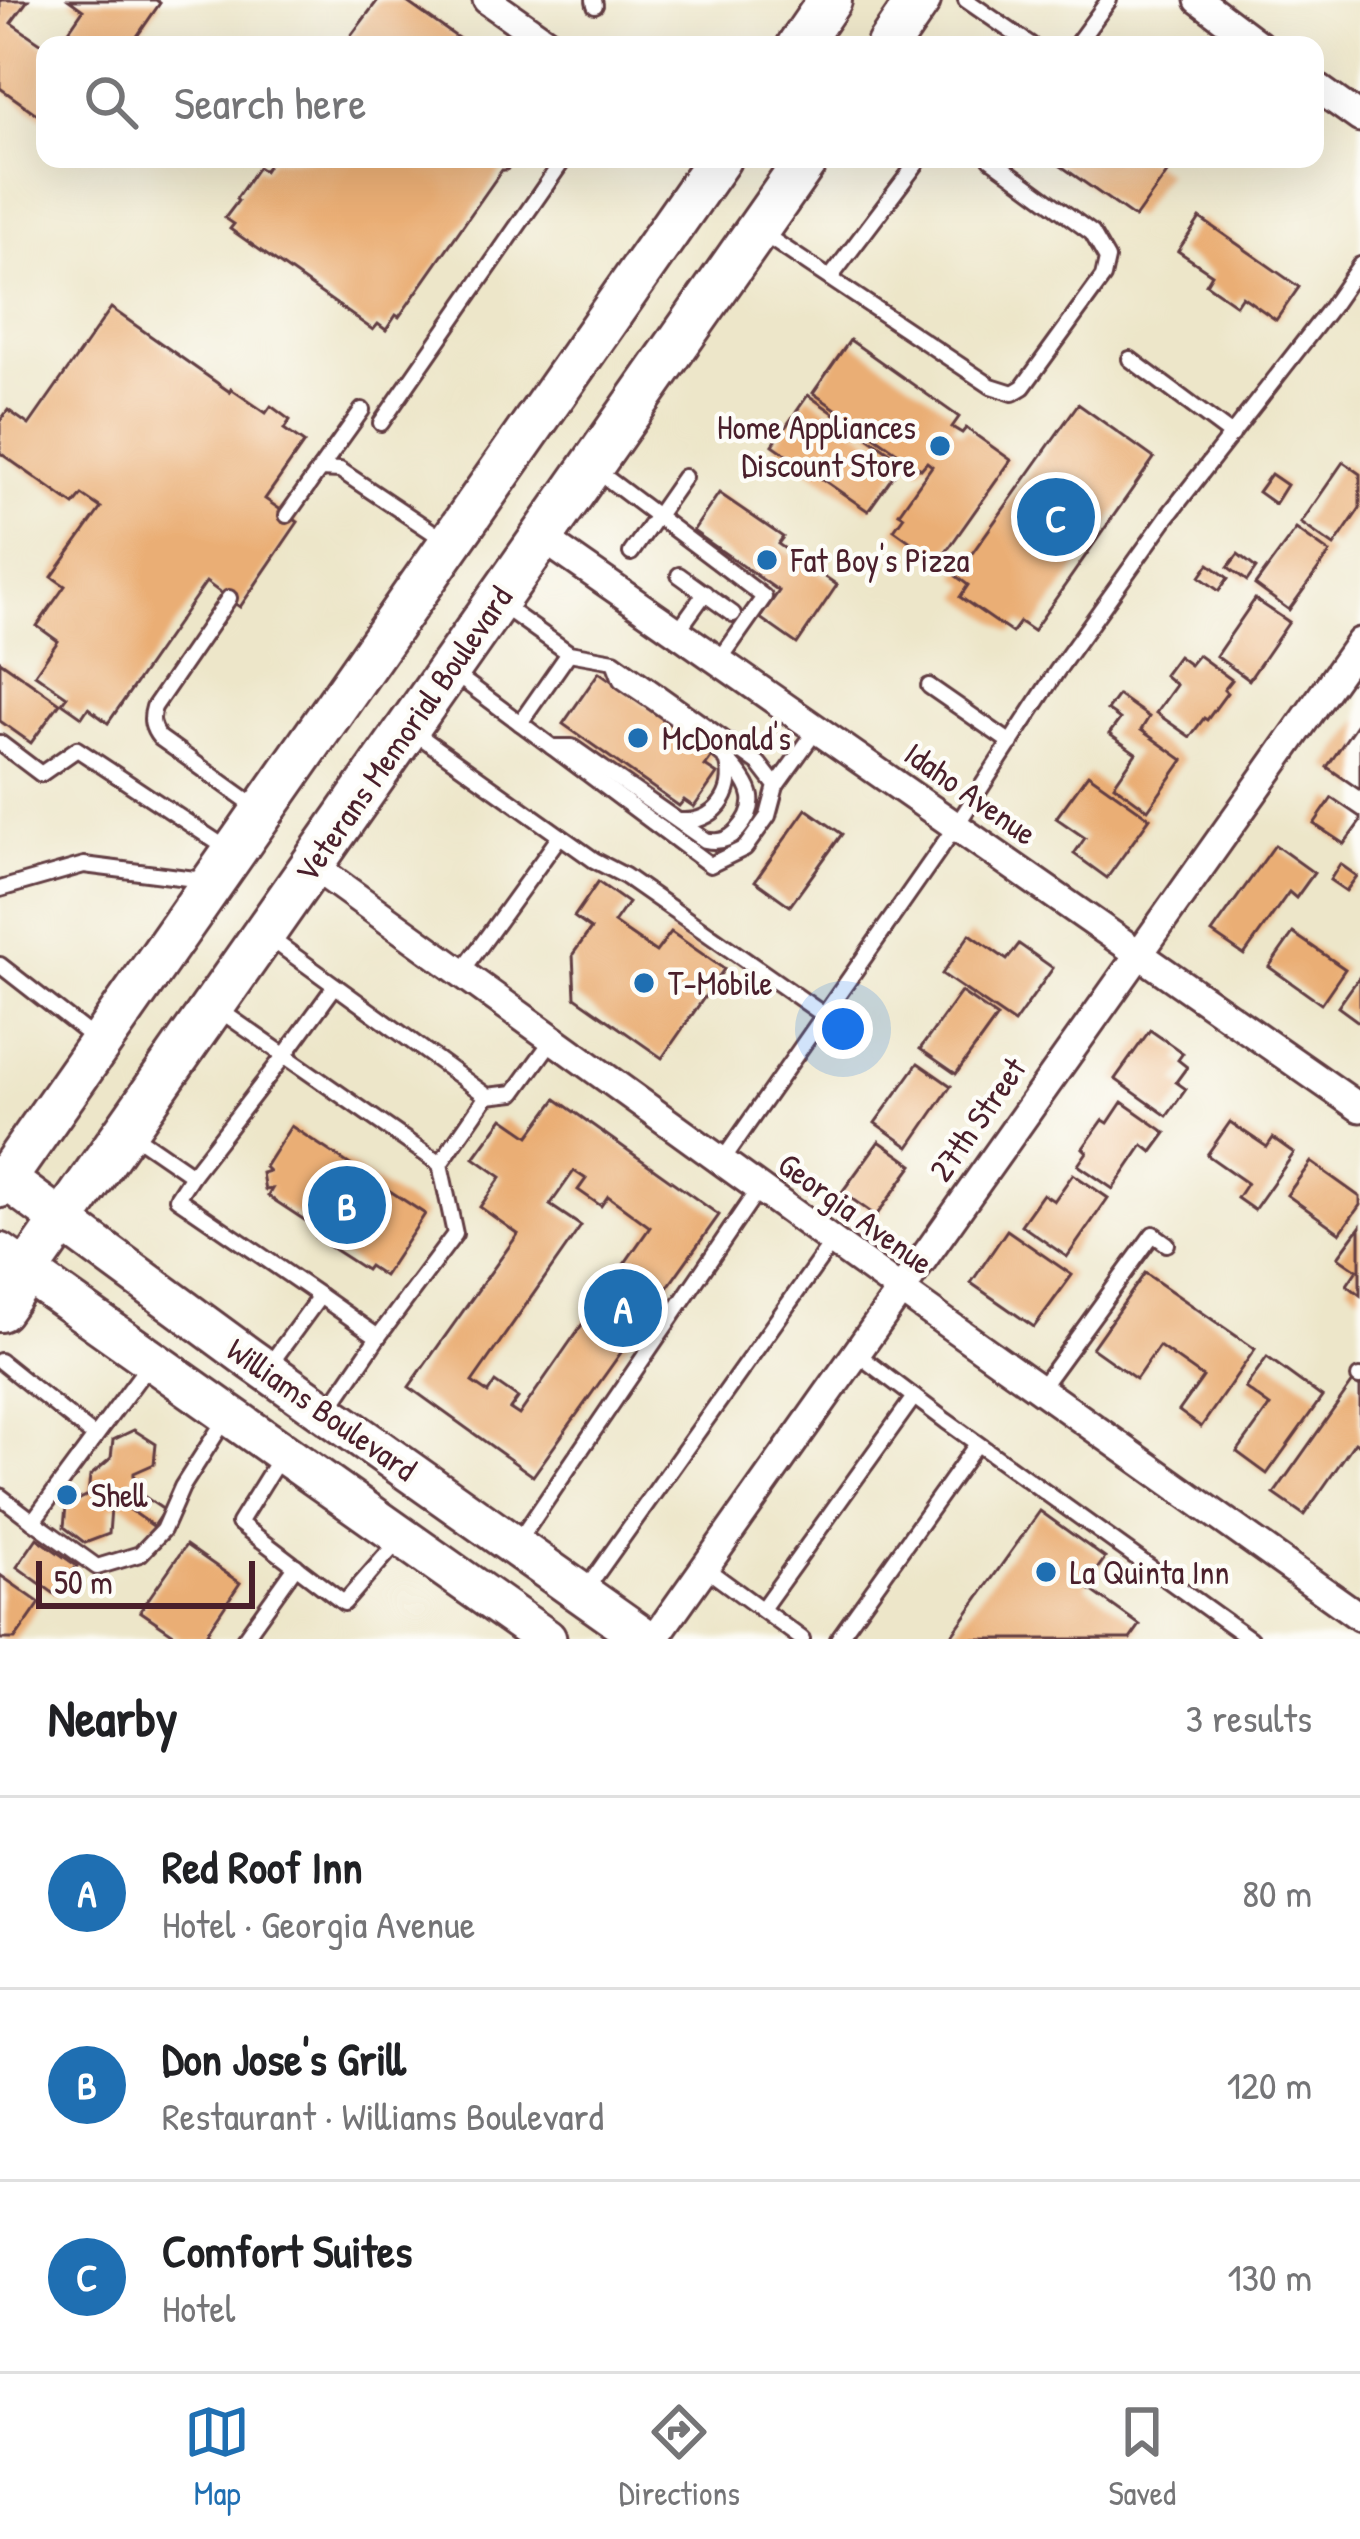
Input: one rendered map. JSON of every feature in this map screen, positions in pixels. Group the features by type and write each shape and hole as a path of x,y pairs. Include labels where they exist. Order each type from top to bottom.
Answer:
{"main road":[{"path":"805,36 830,0"},
{"path":"894,36 920,0"},
{"path":"2,1180 711,168"},
{"path":"541,537 596,418 772,168"},
{"name":"Veterans Memorial Boulevard","path":"0,1310 14,1262 62,1222 801,168"},
{"path":"342,699 338,761 361,793"},
{"name":"Williams Boulevard","path":"2,1180 650,1639"},
{"name":"Williams Boulevard","path":"14,1262 547,1639"}],"street":[{"path":"487,0 538,36"},
{"path":"1199,0 1247,36"},
{"path":"1324,92 1360,118"},
{"name":"Idaho Avenue","path":"541,537 1360,1108"},
{"name":"27th Street","path":"650,1639 1360,643"},
{"name":"Georgia Avenue","path":"312,865 1360,1617"}],"lane":[{"path":"966,0 1018,36"},
{"path":"1082,36 1108,0"},
{"path":"381,423 558,168"},
{"path":"830,278 913,168"},
{"path":"758,230 991,386 1013,393 1023,387 1103,278 1107,259 1092,232 1003,168"},
{"path":"722,1161 956,826 1057,671 1360,265"},
{"path":"1130,359 1232,435"},
{"path":"287,514 362,410"},
{"path":"590,466 764,596 719,661"},
{"path":"320,469 340,470 451,544"},
{"path":"631,554 684,477"},
{"path":"679,575 733,614"},
{"path":"677,632 705,593"},
{"path":"229,598 151,717 160,738 263,812"},
{"path":"496,601 569,653 614,662 759,764 776,786"},
{"path":"520,723 569,653"},
{"path":"553,747 572,747 705,840 730,838 743,824 751,812 752,798 728,760 621,680 614,662"},
{"path":"448,669 710,865 746,848 769,816 776,786 817,729"},
{"path":"929,686 1011,743"},
{"path":"407,727 824,1015"},
{"path":"0,743 41,774 77,749 224,867"},
{"path":"680,821 709,816 720,804 730,785 728,760"},
{"path":"461,973 560,836"},
{"path":"0,890 84,865 224,867"},
{"path":"264,934 487,1096 514,1093 553,1039"},
{"path":"0,965 100,1043"},
{"path":"334,986 176,1198 378,1337"},
{"path":"214,1006 440,1164 455,1234 326,1413"},
{"path":"440,1164 487,1096"},
{"path":"126,1130 192,1175"},
{"path":"515,1546 759,1188"},
{"path":"1040,1389 1153,1234 1167,1244"},
{"path":"583,1594 833,1241"},
{"path":"266,1370 320,1297"},
{"path":"856,1353 1250,1639"},
{"path":"33,1521 152,1359"},
{"path":"0,1361 95,1437"},
{"path":"762,1609 914,1397"},
{"path":"0,1496 97,1568 140,1554 163,1530 182,1487 229,1414"},
{"path":"838,1639 977,1444"},
{"path":"283,1452 238,1522 344,1603 402,1536"},
{"path":"244,1639 296,1566"},
{"path":"705,1568 802,1639"}],"building":[{"path":"0,0 28,0 11,23 36,40 36,114 0,88"},
{"path":"69,0 160,3 137,36 65,36 83,10"},
{"path":"378,0 404,0 455,36 351,36"},
{"path":"257,168 508,168 502,170 386,330 378,324 373,330 230,229 234,224 225,218 236,199"},
{"path":"1064,168 1160,168 1167,173 1135,218"},
{"path":"1200,218 1299,287 1276,320 1242,296 1236,305 1206,284 1212,274 1178,251"},
{"path":"111,308 230,392 266,413 271,406 290,420 284,429 304,443 265,499 298,522 240,607 206,582 108,723 88,708 82,717 62,703 67,696 35,674 58,641 37,626 65,586 52,577 101,508 82,495 74,505 0,453 0,421 8,410 29,425"},
{"name":"Home Appliances Discount Store","path":"850,340 959,417 952,427 962,433 966,428 1011,460 939,562 894,530 904,516 899,513 932,466 927,462 921,469 813,393"},
{"path":"808,395 903,462 868,511 773,445"},
{"path":"1078,404 1154,458 1033,631 1020,622 1012,633 960,597 968,585 956,576"},
{"path":"1343,462 1360,474 1360,508 1334,546 1301,523"},
{"path":"1271,474 1287,485 1275,504 1258,492"},
{"name":"Fat Boy's Pizza","path":"719,493 783,537 778,544 837,585 797,644 760,618 779,591 693,531"},
{"path":"1296,529 1330,553 1289,610 1255,585"},
{"path":"1238,554 1256,568 1247,581 1228,567"},
{"path":"1209,564 1228,578 1219,591 1200,577"},
{"path":"1255,599 1289,622 1249,680 1216,656"},
{"path":"1198,655 1232,680 1224,690 1227,693 1190,737 1156,713 1176,685 1164,675 1178,656 1190,665"},
{"path":"0,661 60,703 31,743 0,721"},
{"name":"McDonald's","path":"599,672 714,753 705,766 717,774 694,807 684,800 679,806 563,724"},
{"path":"1118,695 1149,717 1141,730 1183,760 1148,810 1114,785 1136,753 1109,734 1120,719 1107,710"},
{"path":"1360,719 1360,790 1327,767"},
{"path":"1088,774 1150,818 1107,878 1074,854 1085,838 1056,818"},
{"path":"1332,798 1360,817 1344,844 1314,824"},
{"path":"806,809 842,834 790,906 755,881"},
{"path":"1275,845 1314,873 1296,898 1289,892 1244,955 1212,933"},
{"path":"1340,864 1357,876 1346,891 1330,880"},
{"name":"T-Mobile","path":"598,882 628,903 614,923 656,952 671,932 724,969 662,1058 575,997 573,954 591,929 574,917"},
{"path":"1293,933 1345,969 1321,1004 1269,967"},
{"path":"970,934 1007,960 1019,944 1053,968 1014,1023 942,974"},
{"path":"1360,976 1360,1023 1338,1007"},
{"path":"961,992 997,1017 956,1074 920,1049"},
{"path":"1150,1030 1183,1053 1178,1060 1187,1067 1176,1082 1186,1089 1167,1116 1115,1079"},
{"path":"918,1063 951,1086 909,1147 875,1123"},
{"path":"556,1099 719,1215 533,1476 409,1387 518,1234 480,1207 501,1177 474,1158 503,1118 529,1136","holes":["574,1171 586,1179 578,1190 601,1206 608,1196 650,1227 519,1415 510,1409 518,1398 495,1382 488,1393 472,1382 581,1226 550,1205"]},
{"path":"1122,1102 1166,1133 1152,1152 1143,1145 1113,1189 1078,1165 1087,1152 1083,1148"},
{"path":"1230,1122 1267,1147 1273,1138 1294,1153 1254,1210 1237,1198 1247,1183 1207,1155"},
{"path":"291,1126 425,1214 384,1276 369,1266 366,1270 315,1237 312,1225 268,1196 272,1189 265,1190 262,1173 269,1171 265,1167"},
{"path":"879,1141 913,1165 876,1216 842,1192"},
{"path":"1311,1162 1360,1197 1360,1205 1340,1233 1287,1195"},
{"path":"1073,1174 1108,1198 1067,1257 1021,1225 1043,1194 1054,1201"},
{"path":"1360,1227 1360,1295 1347,1285 1357,1270 1338,1257"},
{"path":"1007,1230 1072,1275 1034,1327 971,1283"},
{"path":"1145,1273 1255,1349 1201,1427 1179,1411 1203,1377 1159,1346 1136,1379 1092,1348"},
{"path":"1267,1357 1322,1397 1267,1474 1237,1452 1270,1406 1245,1388"},
{"path":"1353,1382 1360,1387 1360,1445 1355,1442 1304,1515 1274,1494"},
{"path":"134,1430 156,1444 154,1464 134,1473 133,1489 164,1510 153,1526 122,1504 111,1508 109,1534 85,1543 64,1527 66,1506 88,1495 90,1476 111,1458 113,1440"},
{"name":"La Quinta Inn","path":"1040,1511 1105,1558 1085,1586 1140,1625 1130,1639 949,1639"},
{"path":"37,1538 77,1566 56,1595 17,1567"},
{"path":"186,1545 240,1583 205,1639 181,1639 140,1611"},
{"path":"0,1575 40,1603 15,1639 0,1639"}],"place":[{"name":"Home Appliances Discount Store","path":"940,446"},
{"name":"Comfort Suites","path":"1056,517"},
{"name":"Fat Boy's Pizza","path":"767,560"},
{"name":"McDonald's","path":"638,738"},
{"name":"T-Mobile","path":"644,983"},
{"name":"Don Jose's Grill","path":"347,1205"},
{"name":"Red Roof Inn","path":"623,1308"},
{"name":"Shell","path":"67,1495"},
{"name":"La Quinta Inn","path":"1046,1572"}]}
